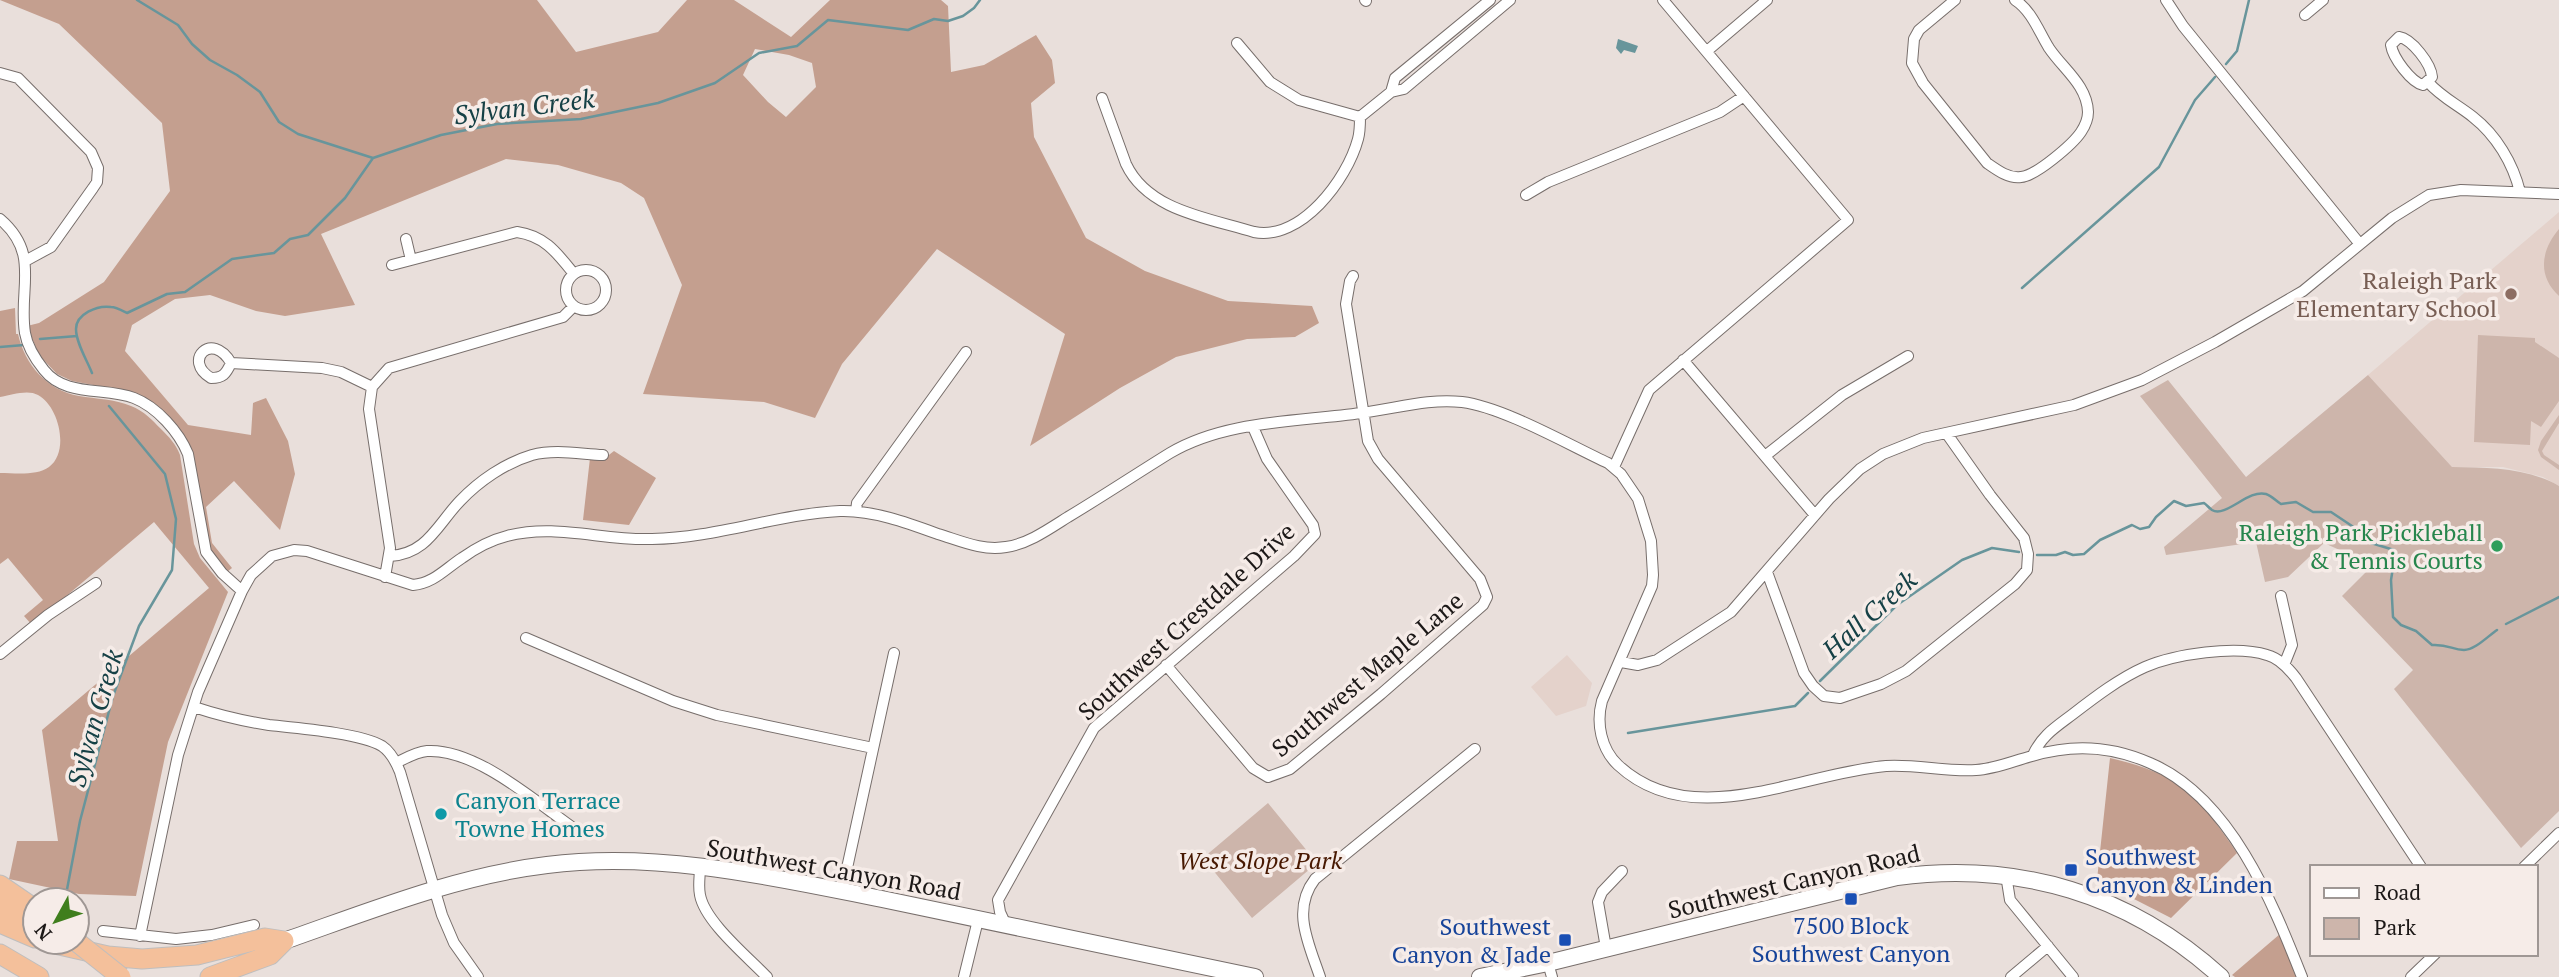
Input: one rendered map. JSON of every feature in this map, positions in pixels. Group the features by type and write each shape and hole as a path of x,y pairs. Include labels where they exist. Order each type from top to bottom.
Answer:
{"highway":[{"path":"0,885 21,899"},
{"path":"0,905 21,915"},
{"path":"0,923 21,932"},
{"path":"91,952 142,959 215,952 265,938 284,942"},
{"path":"210,977 270,955 284,942"},
{"path":"91,948 108,956"},
{"path":"91,952 121,977"},
{"path":"0,954 39,977"}],"main road":[{"name":"Southwest Canyon Road","path":"284,942 434,889 501,872 625,860 762,874 1255,977"},
{"name":"Southwest Canyon Road","path":"1480,977 1550,970 1606,948 1897,877 1956,872 2006,875 2068,889 2124,910 2178,942 2221,977"}],"street":[{"path":"1391,92 1395,78 1490,0"},
{"path":"1102,98 1130,175 1146,192 1167,205 1262,234 1283,231 1294,226 1321,202 1337,180 1358,139 1360,117 1391,92 1405,89 1510,0"},
{"path":"1614,467 1648,390 1849,220 1664,0"},
{"path":"1707,51 1767,0"},
{"path":"1955,0 1919,30 1914,40 1912,63 1923,83 1987,163 2009,176 2021,178 2036,172 2077,138 2085,127 2088,112 2087,102 2077,82 2050,50 2026,9 2015,0"},
{"path":"2165,0 2183,26 2359,243"},
{"path":"2305,15 2323,0"},
{"path":"2402,37 2410,42 2431,68 2432,77 2428,82 2419,85 2413,79 2391,50 2394,41 2402,37"},
{"path":"1237,43 1270,82 1299,100 1360,117"},
{"path":"0,73 18,78 91,152 98,168 97,181 57,240 38,256 27,260"},
{"path":"2428,82 2491,136 2509,163 2520,192"},
{"path":"1526,195 1548,182 1720,112 1744,96"},
{"path":"1621,662 1629,665 1650,663 1731,612 1814,514 1871,460 1904,444 2074,405 2142,380 2295,296 2315,283 2359,243 2392,218 2429,195 2461,190 2559,194"},
{"path":"0,219 17,236 27,260 25,335 46,372 59,383 78,389 134,398 150,407 169,425 183,442 188,454 206,552 222,573 242,592"},
{"path":"392,265 517,232 533,234 546,243 574,274"},
{"path":"406,239 411,260"},
{"path":"584,270 596,272 602,277 607,291 601,305 594,309 580,310 574,306 568,300 566,291 569,279 584,270"},
{"path":"1353,276 1346,304 1363,413"},
{"path":"385,577 390,556 369,409 372,387 389,368 563,317 574,306"},
{"path":"856,511 857,503 966,352"},
{"path":"1765,456 1842,395 1908,356"},
{"path":"1683,360 1814,514"},
{"path":"231,363 322,368 341,372 372,387"},
{"path":"140,936 178,755 194,707 242,592 257,568 272,556 294,550 331,558 413,585 428,582 485,544 535,530 621,539 653,539 681,537 807,514 856,511 889,518 975,546 1008,547 1041,534 1197,439 1253,426 1363,413 1433,401 1463,402 1498,412 1614,467 1638,499 1651,541 1652,586 1600,710 1602,738 1608,752 1628,774 1644,784 1678,796 1695,798 1754,793 1884,766 1974,770 1995,768 2064,748 2086,747 2122,753 2153,764 2189,787 2224,825 2260,881 2302,977"},
{"name":"Southwest Maple Lane","path":"1166,665 1253,768 1268,778 1290,769 1483,605 1487,597 1480,579 1372,449 1366,435 1363,413"},
{"name":"Southwest Crestdale Drive","path":"1006,925 998,900 1088,735 1101,720 1315,534 1314,525 1267,459 1253,426"},
{"path":"1767,572 1804,673 1824,696 1840,698 1881,684 1906,671 2015,584 2027,570 2028,554 2024,538 1947,434"},
{"path":"390,556 406,554 426,542 467,494 510,464 530,456 552,452 603,455"},
{"path":"0,654 48,615 96,583"},
{"path":"2281,596 2292,645 2284,665"},
{"path":"526,638 673,701 717,715 873,748"},
{"path":"2033,755 2040,740 2093,698 2145,667 2182,656 2233,651 2265,654 2284,665 2296,678 2420,865"},
{"path":"842,891 894,653"},
{"path":"194,707 218,715 268,725 361,739 383,747 397,763 434,889 454,943 478,977"},
{"path":"1320,977 1304,926 1303,901 1306,891 1315,879 1475,749"},
{"path":"397,763 426,751 474,760 576,830 589,833 598,830"},
{"path":"2526,865 2559,833"},
{"path":"700,867 699,892 704,905 721,929 766,977"},
{"path":"1606,948 1598,901 1602,891 1622,871"},
{"path":"2006,875 2010,900 2073,977"},
{"path":"964,977 978,920"},
{"path":"103,931 176,939 254,925"},
{"path":"2011,977 2048,946"},
{"path":"2411,977 2433,956"}],"shaded area":[{"path":"0,0 537,0 576,52 658,32 687,0 734,0 791,37 830,0 941,0 948,6 951,72 984,65 1036,35 1052,60 1055,83 1031,103 1034,137 1086,238 1145,271 1228,301 1312,306 1319,323 1295,337 1247,339 1176,357 1120,388 1030,446 1065,334 937,249 842,364 815,418 764,402 643,394 682,285 644,198 621,183 558,165 506,159 321,234 355,305 285,316 256,311 210,295 175,299 132,325 125,351 188,425 251,435 253,403 266,398 288,441 295,474 280,530 234,481 206,507 212,543 232,568 227,572 211,551 185,437 120,390 72,381 57,374 39,355 27,326 39,323 104,282 170,191 162,123 59,24","holes":["755,49 789,55 812,63 816,87 786,117 743,75"]},
{"name":"Raleigh Park Elementary School","path":"2559,212 2559,486 2543,477 2503,467 2452,467 2368,375"},
{"path":"15,308 16,334 32,366 47,382 67,393 119,402 136,408 172,441 180,455 194,544 200,558 228,592 168,742 136,896 91,894 91,886 42,886 9,879 17,841 58,841 42,730 209,588 154,522 32,625 24,616 43,600 8,558 0,564 0,473 44,470 55,460 60,441 52,409 38,395 24,392 0,397 0,311"},
{"path":"614,451 656,478 629,525 583,520 590,458 605,458"},
{"path":"1567,655 1592,683 1586,706 1556,716 1531,687"},
{"path":"2110,758 2154,771 2185,790 2211,816 2237,853 2171,918 2097,880"},
{"path":"2280,934 2296,977 2232,975"}],"green space":[{"path":"2559,229 2559,296 2547,280 2544,263 2548,246"},
{"path":"2478,335 2535,338 2535,342 2559,358 2559,401 2541,427 2531,421 2530,445 2474,442"},
{"path":"2368,375 2452,467 2520,472 2559,486 2559,811 2521,848 2394,689 2413,670 2342,596 2373,565 2324,543 2288,577 2265,582 2256,542 2166,555 2164,547 2222,498 2140,396 2168,380 2246,477"},
{"path":"2559,415 2559,423 2542,451 2559,465 2559,470 2541,457 2538,450"},
{"name":"West Slope Park","path":"1268,803 1317,863 1252,918 1203,858"}],"water":[{"path":"1618,39 1638,46 1635,53 1624,50 1621,54 1616,48"}],"waterway":[{"path":"137,0 178,25 192,44 210,60 260,92 279,122 298,134 373,158"},
{"name":"Sylvan Creek","path":"92,373 76,334 77,324 83,315 105,307 127,313 167,294 185,292 232,259 274,253 290,239 308,235 345,198 373,158 441,135 497,124 581,119 658,103 715,83 759,53 797,46 828,20 908,30 934,19 948,21 963,16 980,0"},
{"path":"2226,64 2237,51 2249,0"},
{"path":"2022,288 2159,167 2195,100 2215,77"},
{"path":"40,339 77,336"},
{"path":"0,347 24,345"},
{"name":"Sylvan Creek","path":"68,886 80,821 113,696 139,626 172,570 176,519 165,474 109,406"},
{"name":"Hall Creek","path":"2037,555 2065,552 2073,555 2084,554 2100,540 2132,525 2140,529 2149,527 2174,501 2186,506 2204,503 2212,510 2218,511 2252,496 2266,494 2281,504 2296,502 2313,512 2331,512 2355,528"},
{"name":"Hall Creek","path":"2366,539 2394,550 2391,580 2393,617 2401,625 2416,631 2432,645 2464,650 2477,645 2497,630"},
{"name":"Hall Creek","path":"1820,681 1897,605 1962,560 1992,548 2019,552"},
{"name":"Hall Creek","path":"2506,624 2559,597"},
{"name":"Hall Creek","path":"1628,733 1795,706 1808,693"}],"place":[{"name":"Raleigh Park Elementary School","path":"2511,294"},
{"name":"Raleigh Park Pickleball & Tennis Courts","path":"2497,546"},
{"name":"Canyon Terrace Towne Homes","path":"441,814"},
{"name":"Southwest Canyon & Linden","path":"2071,870"},
{"name":"7500 Block Southwest Canyon","path":"1851,899"},
{"name":"Southwest Canyon & Jade","path":"1565,940"}]}
